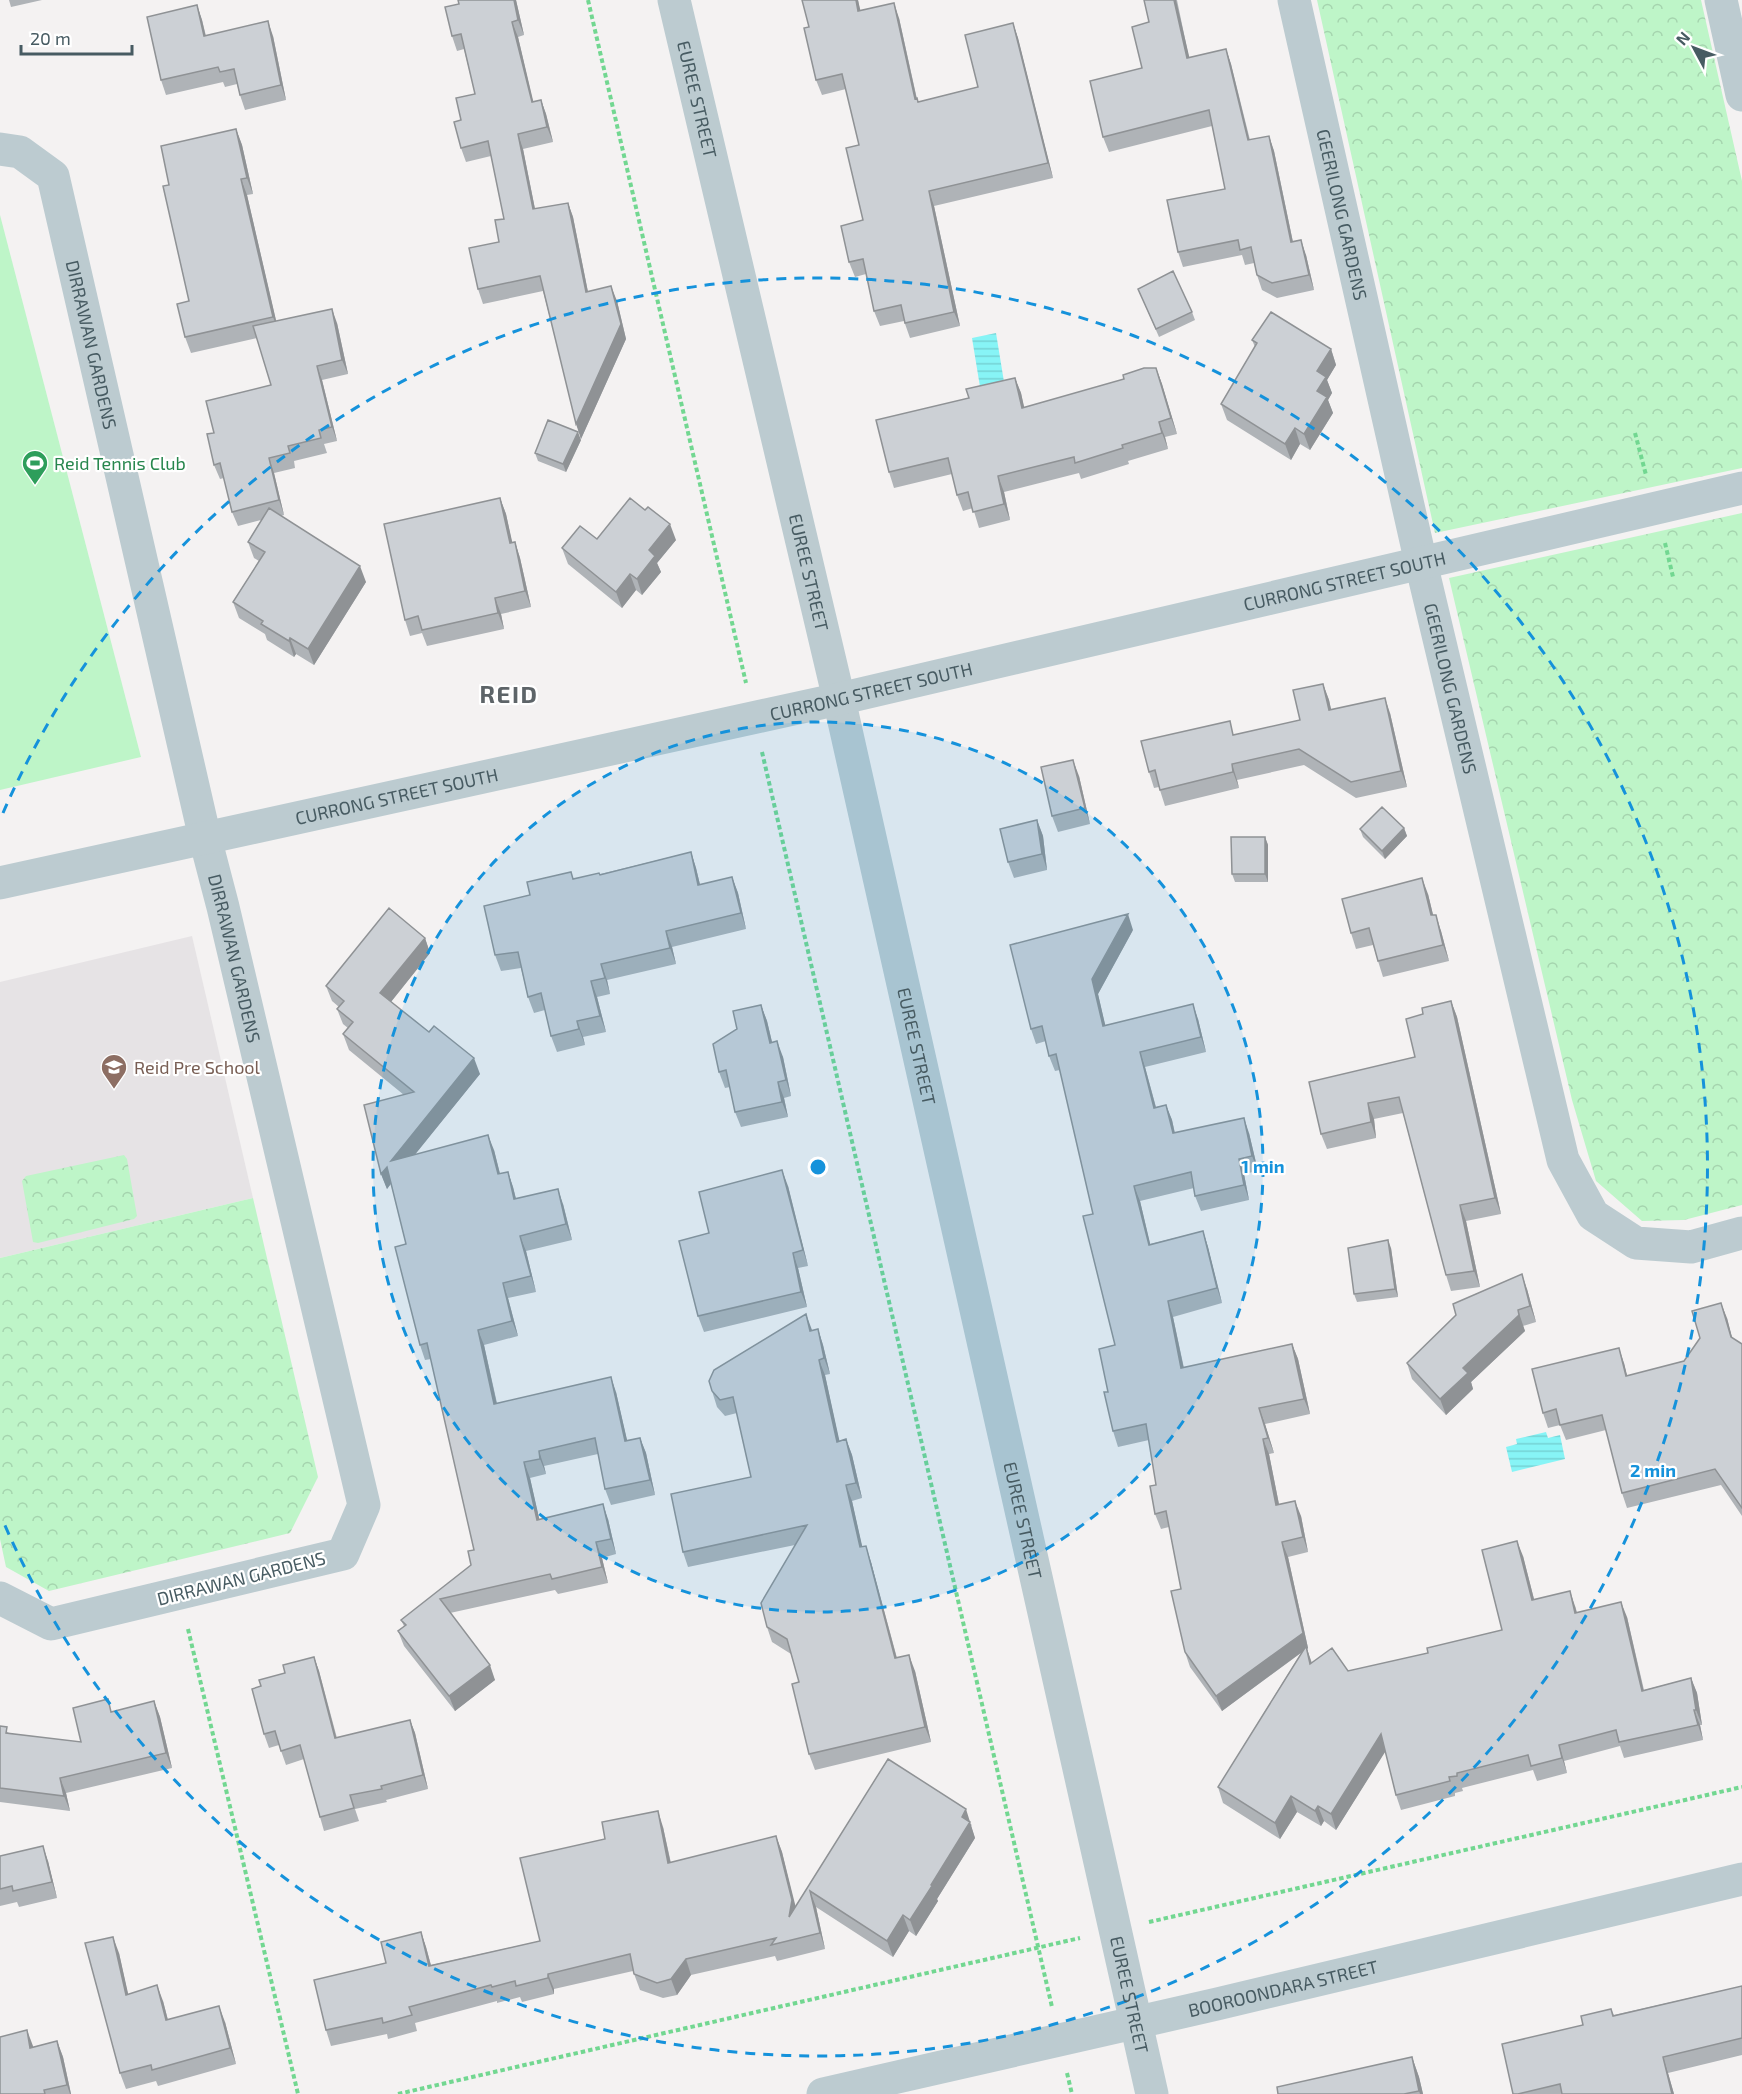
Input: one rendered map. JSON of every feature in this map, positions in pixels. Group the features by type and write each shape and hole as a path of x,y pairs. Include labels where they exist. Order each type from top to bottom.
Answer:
{"street":[{"name":"EUREE STREET","path":"674,0 839,699 1152,2094"},
{"name":"GEERILONG GARDENS","path":"1294,0 1421,563 1563,1160 1593,1215 1636,1243 1691,1247 1742,1233"},
{"path":"1721,0 1742,95"},
{"name":"DIRRAWAN GARDENS","path":"0,149 20,152 53,176 205,838 224,907 364,1506 343,1554 51,1624 0,1598"},
{"name":"CURRONG STREET SOUTH","path":"0,883 839,699 1742,488"},
{"name":"BOOROONDARA STREET","path":"823,2094 1136,2023 1742,1879"}],"path":[{"path":"588,0 1072,2094"},
{"path":"188,1628 298,2094"},
{"path":"398,2094 1742,1787"}],"shaded area":[{"name":"Reid Pre School","path":"192,936 253,1198 0,1258 0,982"}],"green space":[{"path":"1317,0 1701,0 1742,181 1742,468 1435,533"},
{"name":"Reid Tennis Club","path":"0,215 141,757 0,790"},
{"path":"1742,513 1742,1205 1684,1220 1642,1221 1596,1181 1572,1100 1449,578"},
{"path":"124,1155 127,1159 137,1216 134,1219 38,1243 33,1242 22,1181 26,1176"},
{"path":"253,1198 318,1477 290,1533 49,1591 6,1567 0,1539 0,1258"}],"water":[{"path":"996,333 1005,388 981,393 972,338"},
{"path":"1546,1432 1548,1438 1560,1435 1565,1459 1512,1472 1506,1447 1517,1444 1516,1439"}],"building":[{"path":"458,0 514,0 518,20 512,22 532,102 541,100 547,127 518,134 533,209 568,203 586,292 611,286 621,324 576,424 540,276 478,289 469,248 499,242 495,220 504,219 488,141 461,148 454,122 461,120 456,98 475,94 461,34 452,36 445,7 459,4"},
{"path":"802,0 856,0 858,11 894,3 915,99 917,98 918,102 978,87 965,35 1013,23 1048,163 929,191 954,312 905,323 901,305 874,311 863,259 849,262 841,226 863,220 846,148 859,145 842,74 816,80 804,28 809,27"},
{"path":"1144,0 1174,0 1187,58 1226,49 1248,140 1269,136 1291,242 1301,240 1309,275 1272,283 1257,275 1251,247 1240,250 1238,240 1178,252 1167,200 1225,189 1209,110 1103,137 1090,81 1142,68 1132,27 1149,22"},
{"path":"197,5 204,36 268,21 281,85 240,95 234,69 220,72 218,67 161,80 147,17"},
{"path":"236,129 247,178 241,179 273,317 185,337 177,304 189,301 163,186 169,185 161,146"},
{"path":"1173,271 1192,312 1156,329 1138,289"},
{"path":"332,309 342,360 317,366 332,427 319,430 321,438 288,446 290,453 269,458 279,500 232,512 220,463 214,465 207,434 214,433 206,401 271,385 253,326"},
{"path":"1271,312 1331,349 1317,371 1326,377 1317,391 1327,397 1304,434 1295,428 1285,444 1221,404 1257,343 1252,340"},
{"path":"1144,368 1156,368 1171,418 1159,422 1162,433 1075,463 1074,457 998,476 1004,504 973,512 968,492 957,495 948,458 889,472 876,420 969,398 966,389 1015,378 1022,408 1124,379 1123,375"},
{"path":"548,420 578,432 563,464 535,453"},
{"path":"500,498 510,543 515,542 525,591 495,598 498,613 422,630 418,616 405,620 384,524"},
{"path":"630,498 645,510 648,507 670,524 649,550 655,556 637,579 630,574 616,592 562,548 580,526 597,539"},
{"path":"269,508 360,566 308,649 290,638 289,641 261,624 263,621 233,602 265,552 248,542"},
{"path":"1323,684 1329,710 1385,698 1401,771 1351,782 1299,749 1232,764 1233,772 1160,790 1155,770 1149,772 1141,741 1230,721 1233,735 1300,720 1293,690"},
{"path":"1073,760 1085,808 1052,816 1041,767"},
{"path":"1382,807 1404,828 1382,851 1360,829"},
{"path":"1037,820 1042,854 1008,862 1000,829"},
{"path":"1231,837 1265,837 1265,874 1232,874"},
{"path":"691,852 698,885 732,877 741,913 666,931 670,948 601,964 605,978 591,981 600,1016 577,1021 579,1029 551,1036 541,993 528,997 518,952 495,955 484,906 530,895 527,882 571,872 573,879 599,873 600,875"},
{"path":"1422,878 1431,915 1436,915 1443,945 1378,961 1369,928 1351,933 1342,899"},
{"path":"389,908 425,938 380,993 429,1032 434,1026 474,1058 391,1161 488,1135 498,1174 508,1172 514,1199 558,1189 566,1224 520,1236 531,1276 503,1283 512,1321 478,1330 494,1404 611,1377 625,1441 640,1438 650,1480 605,1489 595,1438 539,1451 540,1459 524,1462 537,1520 603,1504 611,1539 596,1542 602,1567 552,1579 550,1574 440,1599 490,1665 449,1696 398,1631 406,1625 401,1620 471,1565 468,1551 474,1550 427,1343 420,1345 395,1247 406,1244 387,1167 381,1174 364,1105 414,1092 343,1034 353,1022 337,1009 344,1001 326,986"},
{"path":"1128,914 1092,979 1103,1026 1193,1004 1201,1037 1140,1052 1154,1108 1166,1105 1173,1133 1244,1118 1252,1156 1239,1159 1244,1185 1195,1196 1191,1172 1134,1186 1149,1245 1203,1231 1217,1288 1168,1301 1181,1368 1292,1344 1304,1399 1259,1408 1268,1438 1263,1439 1276,1505 1295,1501 1303,1537 1282,1542 1303,1633 1216,1696 1185,1652 1171,1591 1181,1589 1166,1511 1155,1514 1150,1486 1156,1485 1146,1424 1113,1431 1104,1392 1108,1392 1099,1349 1115,1345 1083,1216 1093,1214 1056,1054 1049,1056 1042,1026 1031,1029 1010,945"},
{"path":"1451,1001 1495,1198 1460,1205 1474,1271 1446,1275 1399,1097 1368,1103 1371,1122 1321,1134 1309,1082 1415,1057 1406,1019 1423,1014 1422,1008"},
{"path":"761,1005 770,1043 777,1041 786,1080 778,1082 782,1102 735,1112 726,1070 719,1072 713,1044 737,1029 733,1011"},
{"path":"782,1170 803,1250 793,1253 801,1292 698,1316 679,1241 709,1233 699,1192"},
{"path":"1388,1240 1395,1289 1354,1294 1348,1248"},
{"path":"1522,1274 1530,1306 1518,1310 1519,1315 1463,1368 1468,1373 1440,1399 1407,1363 1456,1315 1453,1304"},
{"path":"1721,1303 1731,1337 1742,1344 1742,1508 1715,1469 1622,1493 1602,1415 1560,1425 1556,1409 1543,1413 1532,1369 1619,1348 1626,1376 1684,1361 1700,1338 1692,1311"},
{"path":"806,1314 810,1331 818,1329 824,1358 819,1360 837,1442 846,1439 856,1483 846,1485 860,1547 866,1546 895,1658 909,1655 925,1727 809,1754 792,1684 799,1682 787,1639 767,1627 761,1603 807,1525 683,1552 671,1494 751,1477 733,1397 720,1400 712,1391 709,1381 714,1370"},
{"path":"1517,1541 1532,1600 1570,1591 1575,1613 1621,1602 1642,1691 1691,1678 1698,1725 1619,1742 1616,1730 1559,1745 1562,1758 1531,1766 1528,1755 1457,1773 1457,1776 1449,1777 1450,1781 1396,1795 1381,1734 1331,1814 1318,1806 1315,1811 1291,1796 1275,1823 1218,1787 1306,1646 1310,1664 1332,1648 1348,1671 1428,1653 1427,1648 1502,1630 1482,1550"},
{"path":"314,1657 335,1738 410,1720 423,1775 381,1786 382,1789 350,1795 354,1808 320,1817 300,1745 281,1751 275,1731 264,1734 252,1689 261,1686 259,1680 285,1673 283,1665"},
{"path":"108,1699 111,1712 154,1701 166,1753 60,1778 64,1796 0,1788 0,1726 7,1727 6,1733 81,1742 73,1708"},
{"path":"888,1759 966,1809 962,1817 970,1822 910,1920 903,1915 887,1941 810,1891 820,1933 771,1945 776,1938 686,1959 671,1979 657,1983 634,1974 630,1954 548,1974 548,1978 516,1986 515,1981 492,1987 491,1985 409,2007 412,2015 383,2023 382,2018 326,2030 314,1980 386,1963 381,1942 421,1932 429,1966 540,1941 520,1858 605,1839 602,1822 658,1811 668,1863 776,1836 792,1900 789,1917"},
{"path":"43,1846 52,1882 13,1891 12,1886 0,1889 0,1856"},
{"path":"113,1937 126,1995 157,1985 166,2020 219,2006 230,2048 152,2070 151,2065 120,2073 85,1943"},
{"path":"1742,1986 1742,2038 1663,2057 1672,2094 1562,2094 1560,2084 1513,2094 1502,2044 1583,2025 1581,2016 1611,2009 1613,2016"},
{"path":"27,2030 30,2048 57,2041 67,2085 44,2090 45,2094 0,2094 0,2037"},
{"path":"1412,2057 1419,2091 1404,2094 1278,2094 1277,2087"}],"place":[{"name":"Reid Tennis Club","path":"35,486"},
{"name":"Reid Pre School","path":"114,1090"}],"district":[{"name":"REID","path":"509,693"}]}
